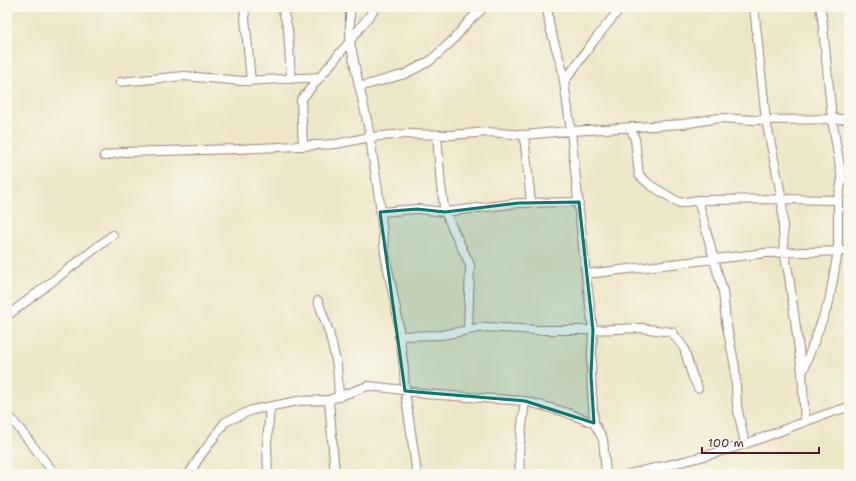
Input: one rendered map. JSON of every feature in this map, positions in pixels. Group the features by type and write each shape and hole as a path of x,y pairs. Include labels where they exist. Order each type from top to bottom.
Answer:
{"street":[{"path":"244,7 251,81"},
{"path":"282,7 288,29 292,79"},
{"path":"350,7 350,41 370,137 385,254 397,314 404,369 405,391 417,474"},
{"path":"303,146 301,100 376,7"},
{"path":"359,87 405,74 430,61 452,41 469,21 484,7"},
{"path":"547,7 550,28 562,68 571,131 593,330 591,376 594,423 603,439 606,474"},
{"path":"564,82 621,7"},
{"path":"754,7 766,120 782,199 784,252 789,276 802,372 805,422"},
{"path":"802,372 829,302 838,251 838,200 842,179 832,119 820,7"},
{"path":"120,82 184,76 243,81 321,77"},
{"path":"104,156 123,152 336,144 370,137 406,134 451,135 488,132 524,135 683,124 719,118 766,120 849,119"},
{"path":"630,127 635,139 639,175 650,186 680,203 698,200 838,200"},
{"path":"437,135 441,186 445,212 470,265 468,330"},
{"path":"524,135 531,203"},
{"path":"698,200 723,291 726,322 735,368 737,406 745,444"},
{"path":"380,212 417,209 445,212 520,203 578,202"},
{"path":"7,316 113,235"},
{"path":"586,274 766,253 849,250"},
{"path":"318,301 337,365 339,396"},
{"path":"400,336 442,334 484,327 536,330 641,328 672,332 684,348 692,375 698,388"},
{"path":"189,474 225,422 252,410 298,401 328,400 368,386 424,394 525,401 565,412 594,423"},
{"path":"328,400 335,474"},
{"path":"520,474 519,451 525,401"},
{"path":"268,474 267,444 270,407"},
{"path":"629,474 686,461 745,444 849,407"},
{"path":"7,413 54,474"}],"highlighted area":[{"path":"579,202 593,330 591,375 594,423 525,401 405,391 380,212 417,209 445,212 519,203"}]}
